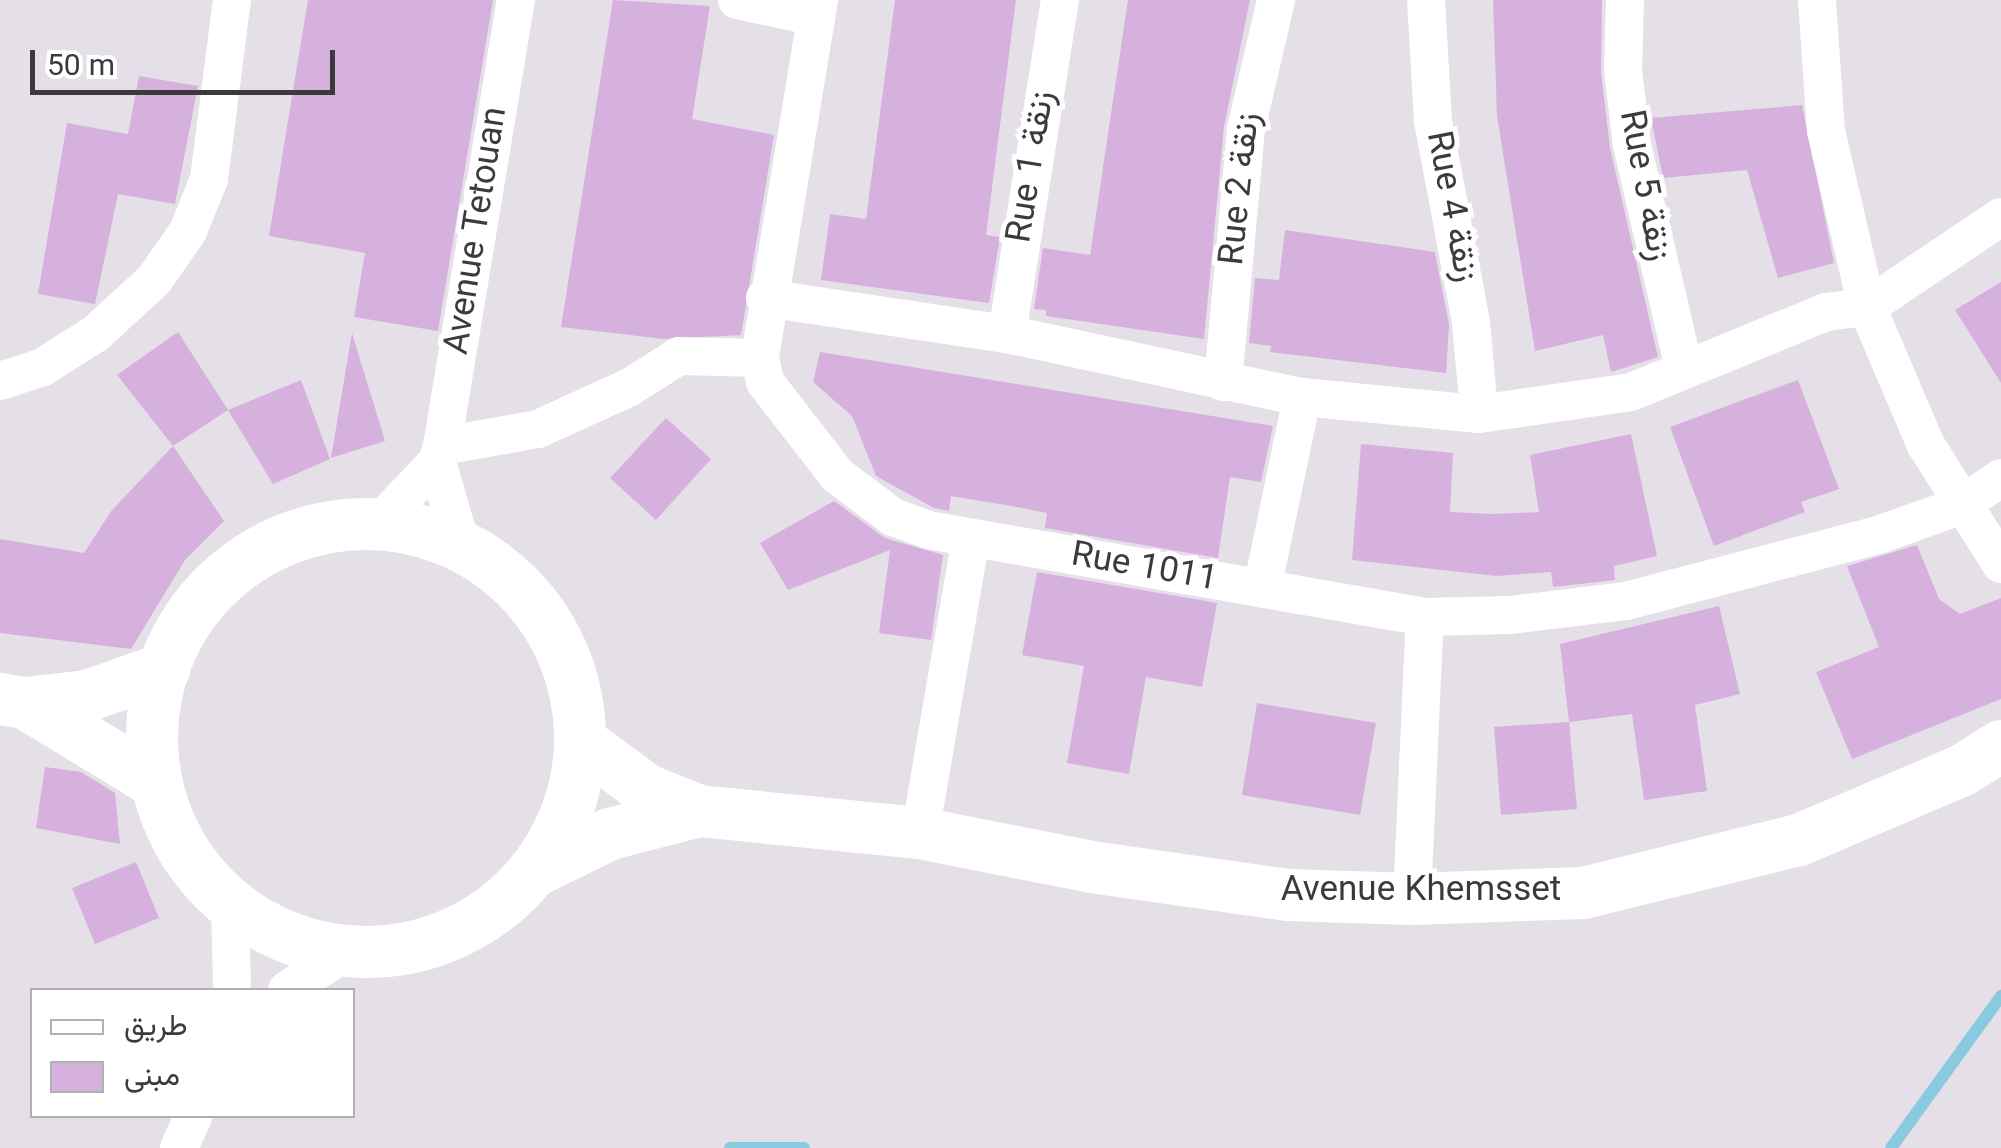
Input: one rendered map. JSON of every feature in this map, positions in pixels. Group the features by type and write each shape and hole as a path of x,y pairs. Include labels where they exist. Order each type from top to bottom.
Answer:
{"street":[{"path":"0,380 43,367 95,334 154,280 188,231 209,179 232,0"},
{"name":"Avenue Tetouan","path":"462,548 440,454 516,0"},
{"path":"737,0 817,8"},
{"name":"Rue 1 زنقة","path":"1007,334 1060,0"},
{"name":"Rue 2 زنقة","path":"1223,382 1246,129 1276,0"},
{"name":"Rue 4 زنقة","path":"1426,0 1433,121 1471,322 1479,414"},
{"name":"Rue 5 زنقة","path":"1625,0 1623,70 1632,145 1684,369"},
{"path":"1817,0 1826,131 1867,306 1897,388 1958,506 2001,564"},
{"name":"Rue 1011","path":"817,8 765,298 760,358 765,382 784,410 862,499 928,530 1425,617 1566,612 1626,602 1881,534 1958,506 2001,478"},
{"path":"765,298 1007,334 1302,397 1479,414 1592,401 1826,312 1867,306 2001,217"},
{"path":"376,526 440,454 538,429 630,388 678,356 760,358"},
{"path":"1262,589 1302,397"},
{"path":"353,523 428,532 462,548 525,593 558,640 577,695 580,741 565,822 533,872 471,926 405,950 349,950 266,928 230,902 176,840 154,782 151,718 171,646 215,583 278,541 353,523"},
{"path":"920,833 972,538"},
{"path":"1412,900 1425,617"},
{"path":"12,701 87,696 164,668"},
{"path":"12,701 154,782"},
{"name":"Avenue Khemsset","path":"580,741 646,790 699,811 920,833 1091,867 1288,895 1412,900 1583,893 1800,840 1962,770 2001,746"},
{"name":"Avenue Khemsset","path":"533,872 610,834 699,811"},
{"path":"230,902 232,988"},
{"path":"289,988 349,950"},
{"path":"179,1148 192,1118"}],"building":[{"path":"308,0 493,0 438,331 354,317 365,253 269,236"},
{"path":"613,0 710,6 692,119 774,135 741,335 664,339 561,327"},
{"path":"895,0 1016,0 986,235 1000,237 989,303 821,280 830,214 866,219"},
{"path":"1128,0 1250,0 1224,127 1204,339 1046,316 1046,310 1034,309 1043,248 1090,255"},
{"path":"1493,0 1602,0 1601,72 1610,148 1658,357 1611,372 1603,335 1535,351 1497,116"},
{"path":"139,76 198,86 175,204 118,194 95,304 38,294 67,123 128,134"},
{"path":"1802,105 1834,263 1778,278 1747,170 1663,178 1651,118"},
{"path":"1285,230 1435,252 1449,325 1446,373 1270,352 1271,346 1249,343 1255,278 1279,280"},
{"path":"2001,282 2001,383 1955,310"},
{"path":"178,332 228,410 173,446 117,375"},
{"path":"352,333 385,441 331,458"},
{"path":"820,352 1273,426 1261,482 1230,477 1218,558 1045,528 1047,513 1012,506 951,496 949,511 934,508 876,476 852,416 813,382"},
{"path":"301,380 330,459 273,484 228,410"},
{"path":"1798,380 1839,489 1801,502 1805,512 1714,546 1670,427"},
{"path":"666,418 711,459 656,520 610,478"},
{"path":"1631,434 1657,556 1614,566 1615,580 1553,587 1551,572 1497,576 1352,560 1361,444 1453,453 1450,512 1492,514 1539,512 1530,455"},
{"path":"173,446 224,521 185,560 131,649 0,633 0,539 84,553 112,510"},
{"path":"834,501 885,538 943,555 931,640 879,633 890,550 788,590 760,543"},
{"path":"1917,545 1939,599 1960,614 2001,598 2001,699 1852,759 1816,672 1879,647 1847,566"},
{"path":"1037,572 1217,603 1202,687 1146,677 1129,774 1067,763 1084,666 1022,655"},
{"path":"1719,606 1740,694 1695,705 1707,791 1644,800 1632,714 1569,722 1560,644"},
{"path":"1257,703 1376,723 1360,815 1242,795"},
{"path":"1569,722 1577,809 1501,815 1494,727"},
{"path":"45,767 81,772 115,793 120,844 36,828"},
{"path":"136,862 159,918 95,944 72,888"}],"waterway":[{"path":"1891,1148 2001,996"},
{"path":"730,1148 804,1148"}]}
